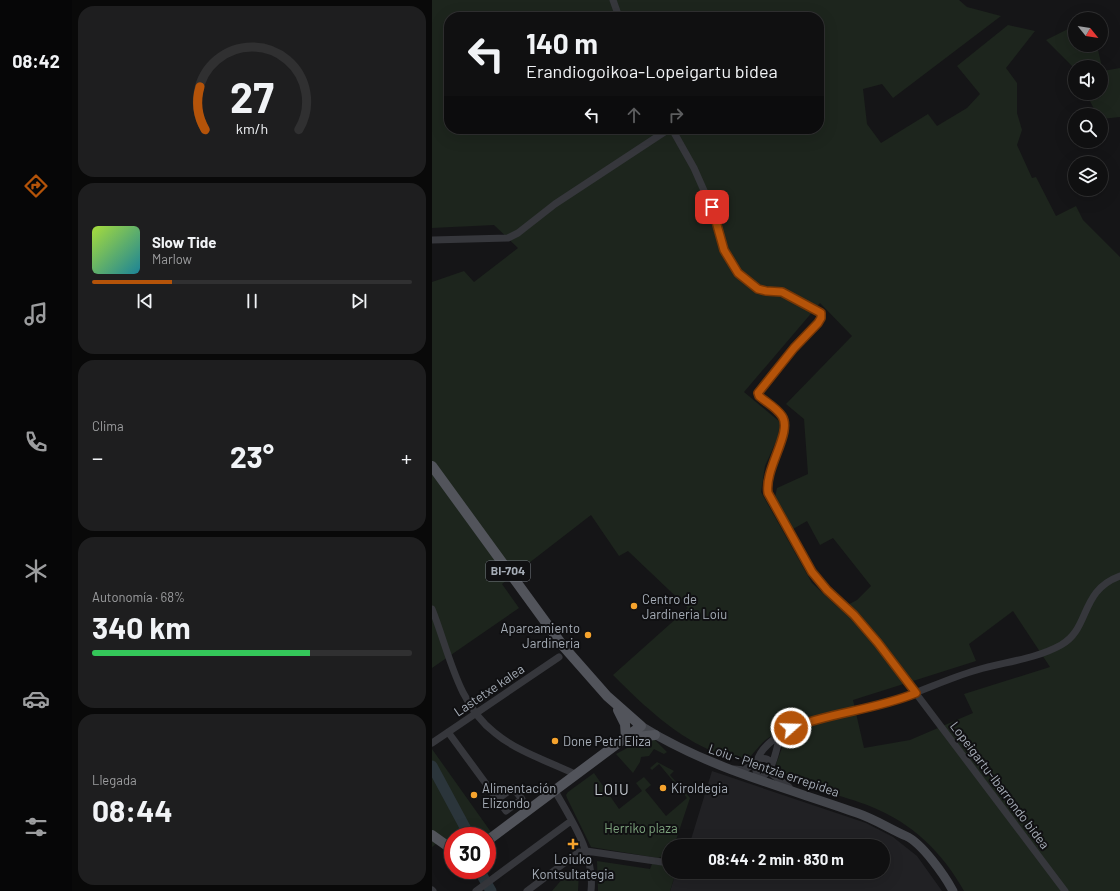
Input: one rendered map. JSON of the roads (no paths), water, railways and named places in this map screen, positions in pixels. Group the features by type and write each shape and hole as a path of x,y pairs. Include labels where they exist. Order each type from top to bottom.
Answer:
{"main road":[{"name":"Loiu - Plentzia errepidea","path":"432,466 550,628 586,674 615,704 641,726 679,748 728,769 801,795 858,813 880,822 902,835 903,840 931,867 948,891"},
{"path":"615,704 625,724 625,739"},
{"path":"496,834 641,726"},
{"path":"625,739 636,736 655,735"},
{"path":"432,835 444,844"},
{"path":"902,835 906,836 918,846 935,863 953,891"}],"street":[{"path":"613,0 617,12"},
{"path":"432,240 508,238 518,233 555,204 661,134"},
{"name":"Lopeigartu-Ibarrondo bidea","path":"675,134 694,168 717,220 724,250 738,273 758,289 782,292 821,313 821,318 818,323 794,348 758,393 762,399 778,410 786,423 785,432 771,466 767,487 768,493 812,572 827,590 854,615 878,643 1065,891"},
{"path":"772,766 765,777 758,780 755,771 756,762 761,752 781,734 791,728 808,721 896,701 976,670 1043,653 1062,645 1074,633 1090,599 1100,587 1120,576"},
{"path":"432,609 466,700 476,713 494,733 507,742 576,775"},
{"name":"Lastetxe kalea","path":"432,743 559,657"},
{"path":"448,732 498,799"},
{"path":"781,734 772,766 772,774 780,782 801,795"},
{"path":"728,769 744,770 761,758 767,759 772,766"},
{"path":"555,791 586,850 589,863 591,891"},
{"path":"476,891 571,821"},
{"path":"527,891 578,852 586,850 662,862"}],"waterway":[{"path":"432,766 465,827"},
{"path":"484,879 491,891"}],"place":[{"name":"Centro de Jardineria Loiu","path":"634,606"},
{"name":"Aparcamiento Jardineria","path":"588,635"},
{"name":"Done Petri Eliza","path":"555,741"},
{"name":"Kiroldegia","path":"663,788"},
{"name":"Alimentación Elizondo","path":"474,795"},
{"name":"Loiuko Kontsultategia","path":"573,844"}],"district":[{"name":"LOIU","path":"612,790"}],"park label":[{"name":"Herriko plaza","path":"641,828"}]}
